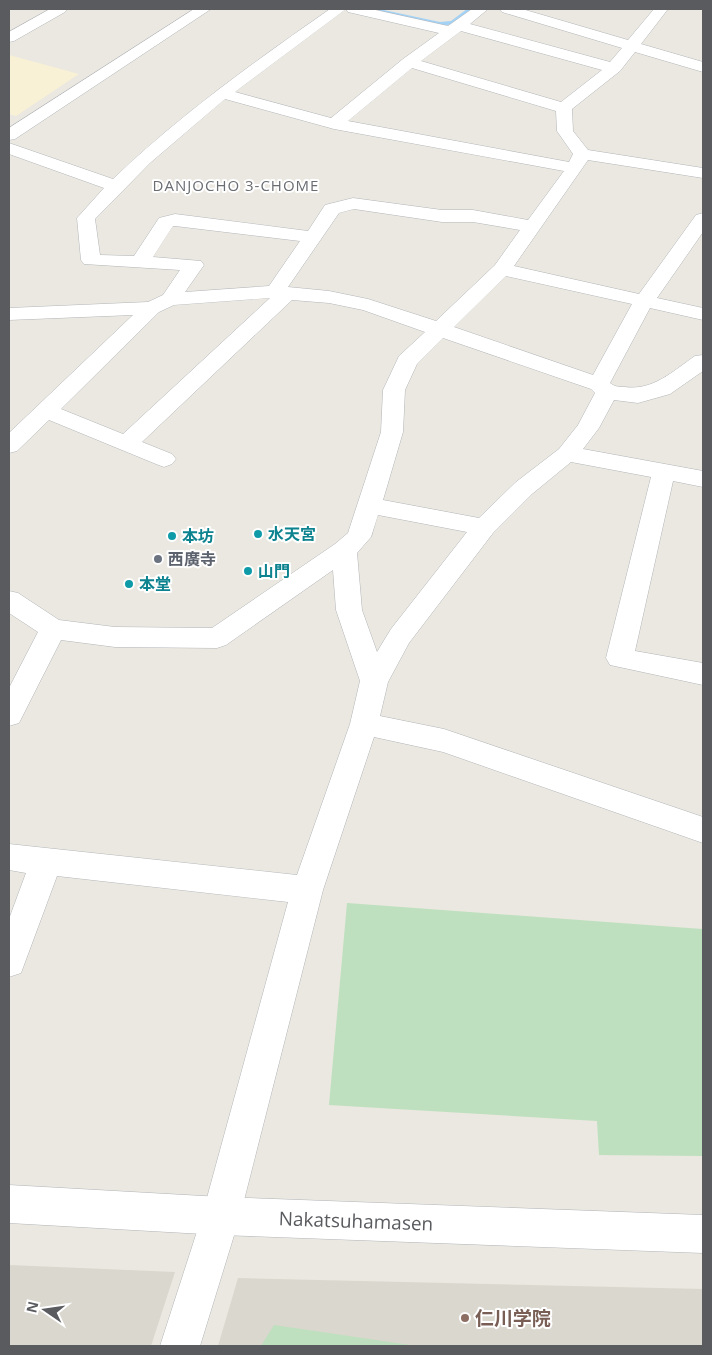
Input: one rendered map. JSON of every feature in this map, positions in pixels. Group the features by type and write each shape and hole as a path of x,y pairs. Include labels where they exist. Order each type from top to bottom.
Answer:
{"street":[{"path":"9,38 60,9"},
{"path":"9,135 204,9"},
{"path":"9,446 161,304 194,266 141,261 91,260 86,218 114,186 222,93 339,9"},
{"path":"353,9 455,28 614,68"},
{"path":"334,124 409,62 481,9"},
{"path":"507,9 703,67"},
{"path":"564,108 614,68 661,9"},
{"path":"409,62 564,108"},
{"path":"222,93 334,124 435,141 579,161 703,173"},
{"path":"564,108 565,131 579,161"},
{"path":"9,148 114,186"},
{"path":"9,600 53,629 115,637 217,638 344,550 359,537 392,432 394,390 407,361 502,269 579,161"},
{"path":"127,443 281,293 312,237 332,209 353,203 442,216 473,216 533,227"},
{"path":"180,1346 221,1216 307,890 364,724 374,681 400,636 484,527 524,488 568,454 588,428 603,388 644,301 703,219"},
{"path":"141,261 166,222 175,220 312,237"},
{"path":"502,269 703,314"},
{"path":"9,314 161,304 281,293 329,297 368,305 441,329 603,388 638,396 662,389 703,361"},
{"path":"46,410 164,459"},
{"path":"568,454 703,478"},
{"path":"664,471 620,658 703,674"},
{"path":"368,505 484,527"},
{"path":"344,550 349,610 374,681"},
{"path":"9,715 53,629"},
{"path":"364,724 444,741 703,830"},
{"path":"9,857 307,890"},
{"path":"9,962 46,862"},
{"name":"Nakatsuhamasen","path":"9,1204 221,1216 703,1234"}],"shaded area":[{"path":"9,55 79,74 16,116 9,114"},
{"path":"9,1265 175,1272 151,1346 9,1346"},
{"name":"仁川学院","path":"238,1278 703,1289 703,1346 218,1346"}],"green space":[{"path":"347,903 702,929 703,1156 599,1155 597,1121 329,1105"},
{"path":"274,1325 417,1346 261,1346"}],"waterway":[{"path":"372,9 440,24 453,23 470,9"}],"place":[{"name":"水天宮","path":"258,534"},
{"name":"本坊","path":"172,536"},
{"name":"西廣寺","path":"158,559"},
{"name":"山門","path":"248,571"},
{"name":"本堂","path":"129,584"},
{"name":"仁川学院","path":"465,1318"}],"district":[{"name":"DANJOCHO 3-CHOME","path":"236,186"}]}
